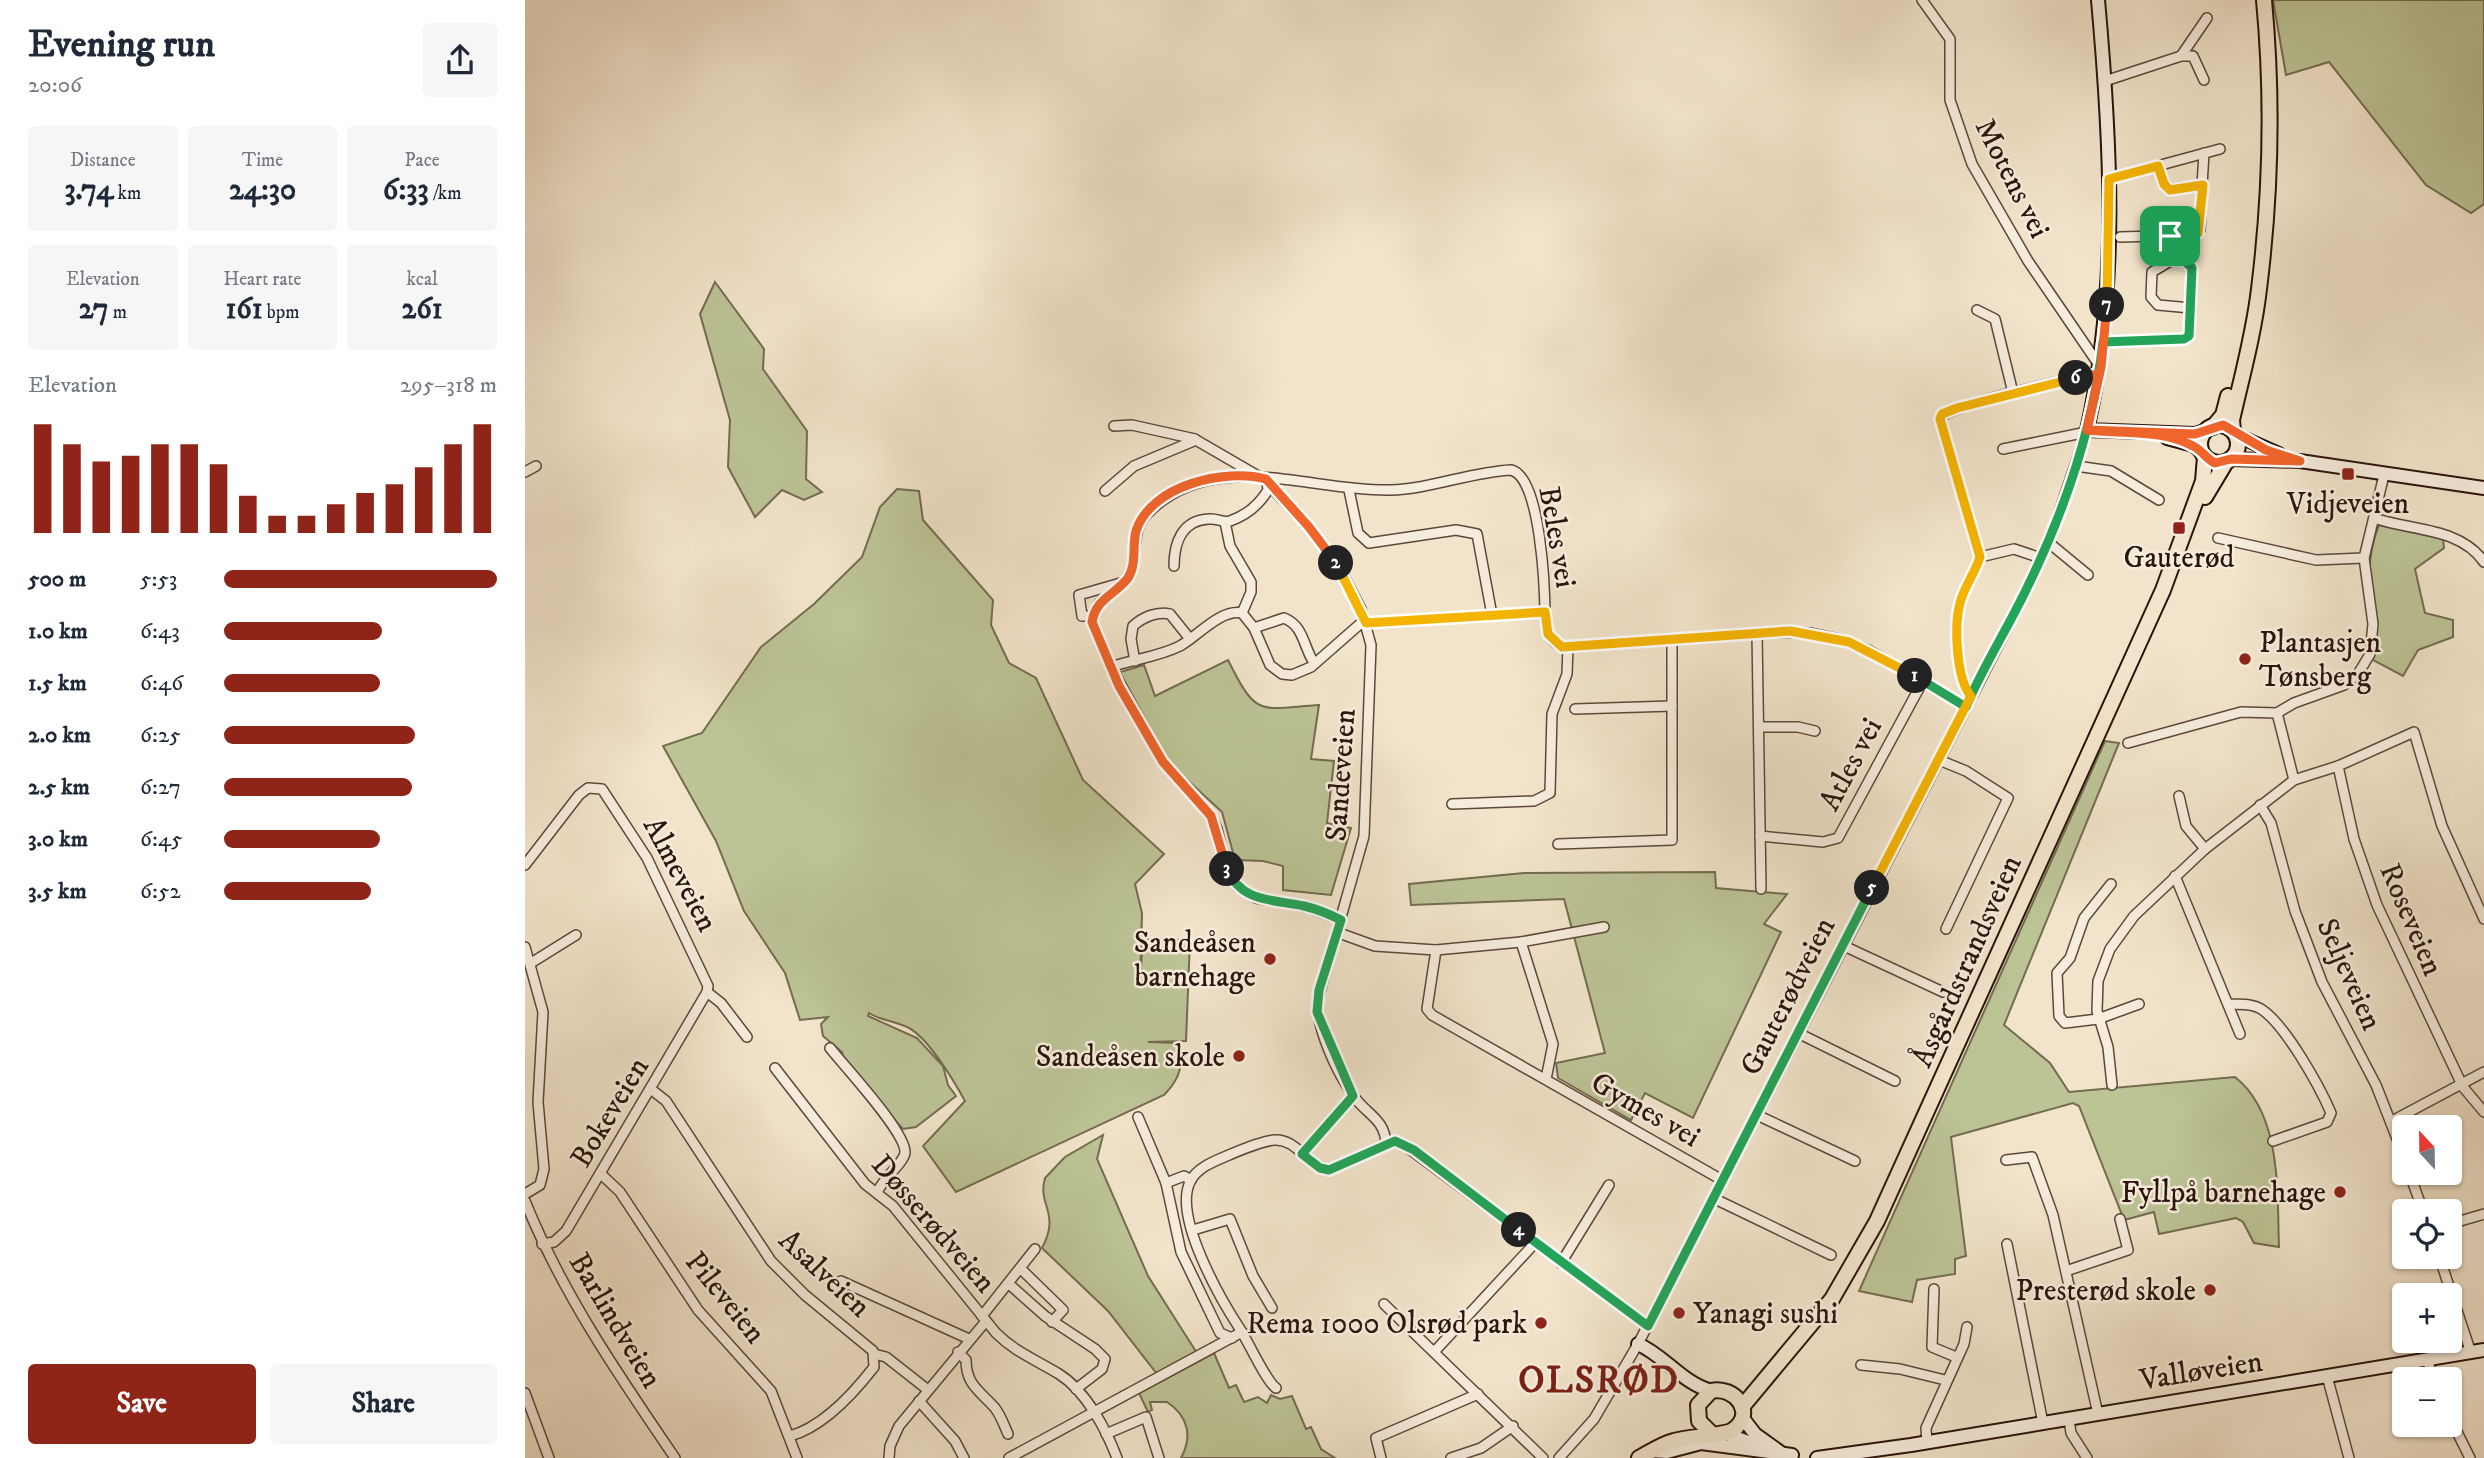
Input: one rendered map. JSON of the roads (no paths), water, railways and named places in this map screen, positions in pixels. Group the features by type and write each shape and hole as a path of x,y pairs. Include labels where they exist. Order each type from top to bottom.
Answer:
{"main road":[{"name":"Gauterødveien","path":"2087,431 2100,370 2110,267 2105,81 2098,0"},
{"name":"Åsgårdstrandsveien","path":"2174,564 2188,540 2211,483 2237,450 2232,420 2260,288 2267,197 2270,112 2264,0"},
{"name":"Åsgårdstrandsveien","path":"1742,1412 1832,1299 1877,1221 2174,564 2203,481 2204,454 2201,440 2223,415 2260,262"},
{"path":"2087,431 2195,434 2223,425 2266,450 2300,461 2484,488"},
{"path":"2142,433 2193,445 2215,463 2300,461"},
{"path":"1638,1345 1649,1350 1688,1382 1711,1391 1729,1391 1738,1398 1742,1412 1755,1434 1786,1453"},
{"path":"1638,1345 1684,1387 1698,1409 1701,1424 1711,1433"},
{"name":"Valløveien","path":"1817,1458 1927,1443 2477,1352"},
{"name":"Åsgårdstrandsveien","path":"1729,1391 1760,1377 1779,1363"},
{"path":"1671,1442 1711,1391"},
{"path":"1727,1434 1737,1427 1742,1412"},
{"path":"1646,1455 1671,1442 1711,1433 1727,1434 1786,1453"},
{"path":"1646,1455 1701,1443 1811,1458"},
{"path":"1927,1443 1927,1458"}],"street":[{"name":"Motens vei","path":"1922,0 1950,38 1950,100 1972,163 2028,261 2100,370"},
{"path":"2181,56 2207,18"},
{"path":"2105,81 2181,56 2193,56 2204,80"},
{"path":"2109,179 2220,149"},
{"path":"2120,237 2198,233 2204,153"},
{"path":"2158,166 2164,184 2170,190 2203,185"},
{"path":"2170,236 2172,260"},
{"path":"2103,342 2184,339 2190,333 2191,308 2191,266 2172,260 2152,272 2151,297 2158,305 2191,308"},
{"path":"1977,310 1995,319 2013,393"},
{"path":"1971,696 1962,680 1958,617 1961,598 1980,557 1940,419 1947,411 2100,370"},
{"name":"Sandeveien","path":"1114,426 1132,425 1196,440 1265,480 1329,553 1346,578 1366,623 1372,660 1364,836 1339,933 1319,990 1317,1012 1353,1096 1378,1119 1385,1132 1386,1143"},
{"path":"2003,449 2087,431"},
{"name":"Gauterødveien","path":"1559,1458 1594,1419 1638,1345 1844,946 2041,558 2087,431"},
{"path":"1105,491 1134,466 1196,440"},
{"path":"525,472 536,466"},
{"path":"2076,466 2111,471 2159,500"},
{"name":"Beles vei","path":"1093,616 1099,603 1120,585 1132,568 1140,521 1160,502 1199,480 1230,476 1349,490 1407,489 1497,471 1517,471 1529,486 1537,522 1545,612 1551,640 1562,647 1568,647"},
{"path":"2128,743 2241,712 2277,713 2294,703 2344,685 2365,666 2373,624 2364,558 2384,475"},
{"path":"1174,566 1175,543 1186,528 1208,519 1225,522 1254,508 1268,490 1265,480"},
{"path":"1349,490 1358,533 1369,543 1456,530 1477,534 1492,615"},
{"path":"2374,518 2455,538 2468,545 2484,562"},
{"path":"1225,522 1230,546 1251,582 1251,592 1242,613"},
{"path":"2218,538 2316,561 2364,558"},
{"path":"2048,542 2088,575"},
{"path":"1980,557 2014,549 2041,558"},
{"path":"1120,585 1095,588 1079,595 1082,616 1093,616 1092,622 1113,666 1163,762 1211,816 1226,867 1238,887 1256,898 1307,907 1341,920"},
{"path":"1242,613 1254,628 1270,665 1282,674 1296,675 1314,663 1350,629 1366,623 1545,612"},
{"path":"1135,661 1131,639 1133,626 1144,618 1158,613 1170,614 1190,639"},
{"path":"1113,666 1164,653 1226,615 1242,613"},
{"path":"1254,628 1284,618 1293,621 1299,628 1314,663"},
{"path":"1452,804 1534,801 1550,793 1552,714 1567,674 1568,647 1790,631 1839,639 1868,650 1966,707"},
{"path":"1757,633 1761,889"},
{"path":"1558,844 1672,840 1672,639"},
{"name":"Atles vei","path":"1760,836 1823,842 1838,838 1923,681"},
{"path":"1575,709 1672,706"},
{"path":"2277,713 2294,780"},
{"name":"Atles vei","path":"1759,727 1798,727 1815,731"},
{"path":"2112,1085 2108,1047 2098,1019 2098,981 2110,949 2134,916 2175,876 2205,849 2294,780 2338,766 2414,732 2442,826 2484,919"},
{"path":"1939,760 1966,771 2008,798 1946,929"},
{"name":"Roseveien","path":"2338,766 2354,839 2372,894 2462,1084 2484,1112"},
{"name":"Almeveien","path":"525,865 579,796 588,788 597,787 609,796 647,858 694,952 708,986 707,992"},
{"path":"2179,796 2186,825 2205,849"},
{"name":"Seljeveien","path":"2260,805 2271,823 2295,911 2322,982 2392,1121"},
{"path":"2175,876 2240,1034"},
{"path":"2111,884 2084,918 2070,958 2057,973 2060,1019 2065,1023 2098,1019 2139,1003"},
{"path":"1339,933 1383,947 1436,950 1521,942 1604,926"},
{"path":"531,963 576,935"},
{"name":"Gymes vei","path":"1521,942 1553,1044 1546,1079"},
{"path":"1844,946 1943,992"},
{"path":"525,947 543,1012 538,1102 544,1169 540,1185 525,1194"},
{"name":"Gymes vei","path":"1436,950 1427,1009 1432,1015 1722,1180"},
{"path":"707,992 721,1003 747,1037"},
{"name":"Bokeveien","path":"543,1244 559,1239 652,1090 707,992"},
{"path":"2229,1004 2257,1007 2268,1015 2308,1069 2331,1113 2327,1122 2273,1141"},
{"path":"1798,1033 1895,1081"},
{"path":"829,1048 876,1102 904,1148 903,1159 885,1177 877,1193"},
{"name":"Døsserødveien","path":"775,1068 865,1184 893,1206 984,1319 1011,1348 1059,1374 1076,1389 1094,1413 1117,1458"},
{"path":"2403,1115 2484,1072"},
{"name":"Asalveien","path":"652,1090 666,1101 771,1261 805,1295 870,1346 874,1354 874,1367 852,1391 814,1426 790,1436"},
{"path":"1302,1154 1353,1096"},
{"path":"1757,1115 1856,1161"},
{"path":"1138,1117 1165,1183 1181,1252 1192,1279 1220,1333 1232,1338"},
{"path":"1276,1388 1214,1286 1193,1230 1188,1193 1191,1180 1200,1169 1221,1158 1267,1142 1286,1142 1320,1168 1329,1170 1386,1143 1395,1141 1414,1150 1648,1326"},
{"path":"2006,1160 2025,1156 2035,1161 2053,1215 2098,1413"},
{"name":"Pileveien","path":"601,1174 620,1192 698,1310 771,1391 797,1458"},
{"path":"1165,1183 1184,1176 1191,1180"},
{"path":"1562,1263 1609,1185"},
{"path":"1713,1198 1831,1255"},
{"name":"Barlindveien","path":"525,1201 543,1244 611,1364 675,1458"},
{"path":"2462,1220 2484,1214"},
{"path":"1193,1230 1230,1219 1253,1276 1272,1308"},
{"path":"2066,1271 2128,1250 2120,1219"},
{"path":"1434,1352 1535,1243"},
{"path":"2007,1244 2043,1423"},
{"path":"889,1458 893,1435 969,1339 1035,1249"},
{"name":"Døsserødveien","path":"1021,1269 1063,1310 1052,1322"},
{"path":"2444,1269 2477,1352"},
{"path":"841,1281 969,1339"},
{"name":"Døsserødveien","path":"1009,1284 1052,1322 1095,1349 1105,1359 1102,1369 1076,1389"},
{"path":"1934,1289 1932,1347 1956,1357"},
{"path":"1384,1304 1513,1426 1543,1458"},
{"path":"1927,1443 1926,1428 1945,1380 1964,1344 1967,1327"},
{"path":"1009,1458 1242,1332"},
{"path":"958,1352 966,1360 966,1376 972,1387 993,1406 1008,1434"},
{"path":"874,1354 886,1357 928,1390"},
{"path":"2428,1360 2430,1367"},
{"path":"1861,1365 1900,1369 1945,1380"},
{"path":"2327,1376 2349,1458"},
{"path":"525,1394 548,1458"},
{"path":"1381,1458 1376,1438 1478,1394"},
{"path":"919,1401 955,1441 964,1458"},
{"path":"1106,1434 1146,1417 1159,1458"},
{"path":"2069,1419 2071,1433 2087,1458"},
{"path":"1451,1458 1481,1448 1513,1426"},
{"path":"2460,1437 2470,1458"}],"place":[{"name":"Vidjeveien","path":"2348,474"},
{"name":"Gauterød","path":"2179,528"},
{"name":"Plantasjen Tønsberg","path":"2245,659"},
{"name":"Sandeåsen barnehage","path":"1270,959"},
{"name":"Sandeåsen skole","path":"1239,1056"},
{"name":"Fyllpå barnehage","path":"2340,1192"},
{"name":"Presterød skole","path":"2210,1290"},
{"name":"Yanagi sushi","path":"1679,1313"},
{"name":"Rema 1000 Olsrød park","path":"1541,1323"}],"district":[{"name":"OLSRØD","path":"1599,1379"}]}
